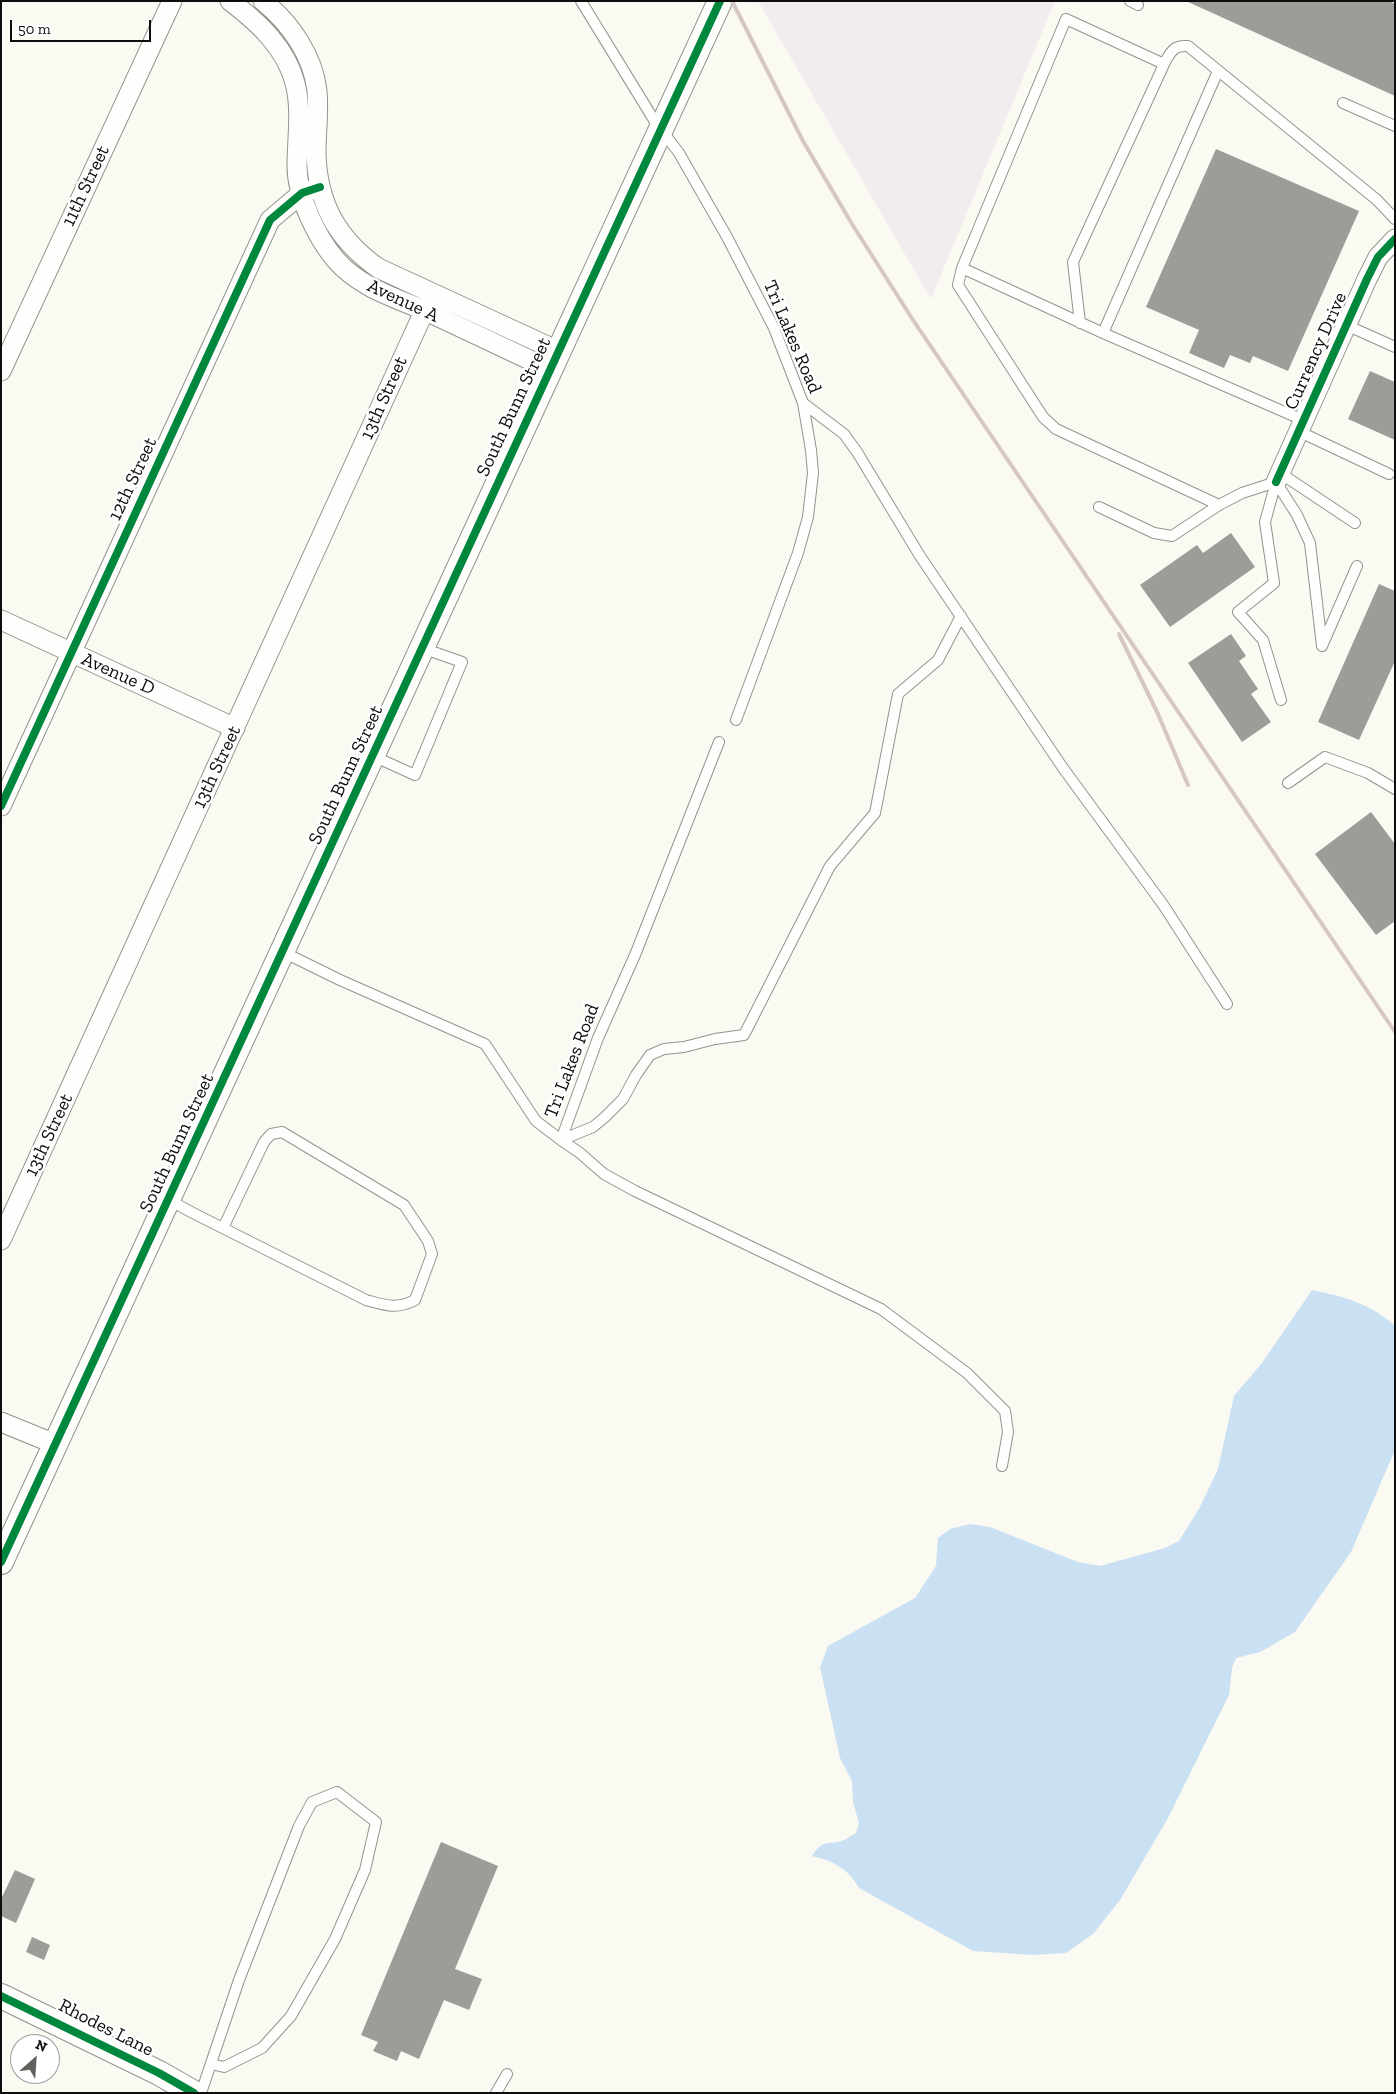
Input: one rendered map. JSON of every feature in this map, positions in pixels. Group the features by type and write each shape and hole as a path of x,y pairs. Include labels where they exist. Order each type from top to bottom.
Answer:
{"street":[{"name":"11th Street","path":"1,371 172,1"},
{"name":"Avenue A","path":"230,1 262,27 273,40 286,62 295,82 300,122 297,175 325,204 337,229 353,249 428,302 553,360"},
{"name":"Avenue A","path":"263,1 288,24 302,47 312,70 317,90 316,153 311,190"},
{"name":"South Bunn Street","path":"1,1562 283,952 660,127 720,1"},
{"name":"12th Street","path":"1,806 270,220 311,190"},
{"name":"Currency Drive","path":"1278,477 1378,257 1395,239"},
{"name":"13th Street","path":"1,1240 428,302"},
{"name":"Avenue D","path":"1,620 235,728"},
{"path":"1,1422 55,1444"},
{"name":"Rhodes Lane","path":"1,1996 159,2073 194,2093"}],"lane":[{"name":"Tri Lakes Road","path":"581,1 654,120 696,182 736,253 774,328 803,403 813,473 808,517 798,553 736,720"},
{"path":"1164,64 1066,20 962,268 958,285 1043,417 1056,430 1219,504"},
{"path":"1080,323 1073,262 1164,64 1172,50 1179,46 1188,46 1377,200 1395,219"},
{"path":"1104,333 1218,71"},
{"path":"1343,103 1395,126"},
{"path":"962,268 1301,426 1389,474"},
{"path":"1346,325 1395,347"},
{"path":"803,403 844,434 858,452 920,556 1063,768 1164,906 1227,1004"},
{"path":"1099,507 1154,533 1172,536 1219,504 1278,477"},
{"path":"1278,477 1355,523"},
{"path":"1278,477 1310,543 1322,646 1357,566"},
{"path":"1278,477 1265,522 1274,583 1238,612 1263,640 1281,700"},
{"path":"283,952 340,980 484,1044 536,1121 561,1140 592,1127 605,1118 623,1099 650,1055 664,1049 744,1035 830,866 875,813 898,694 938,660 961,616"},
{"path":"373,756 414,775 462,662 422,648"},
{"name":"Tri Lakes Road","path":"719,742 635,956 598,1038 561,1140 580,1153 604,1174 644,1196 661,1202 881,1310 967,1373 1005,1411 1008,1432 1002,1466"},
{"path":"1288,783 1326,757 1368,773 1395,789"},
{"path":"169,1200 223,1228 366,1300 390,1306 404,1306 415,1300 432,1254 428,1241 404,1205 282,1132 271,1134 264,1142 223,1228"},
{"path":"201,2093 239,1980 299,1826 312,1802 337,1792 376,1822 365,1870 335,1939 292,2016 262,2048 224,2067 211,2064"},
{"path":"496,2093 507,2074"}],"shaded area":[{"path":"758,1 1055,1 931,299"}],"water":[{"path":"1312,1290 1356,1302 1377,1312 1395,1326 1395,1450 1351,1552 1295,1632 1260,1652 1236,1658 1232,1668 1229,1695 1168,1818 1120,1900 1093,1934 1066,1953 1033,1955 973,1951 859,1888 850,1875 839,1866 812,1856 822,1845 842,1841 856,1833 859,1823 853,1802 852,1781 840,1758 820,1667 828,1646 915,1598 936,1566 938,1538 950,1529 970,1524 990,1527 1078,1562 1100,1566 1165,1548 1179,1541 1200,1507 1218,1469 1234,1396 1262,1363"}],"building":[{"path":"1186,1 1389,1 1395,4 1395,96"},
{"path":"1216,149 1359,211 1288,371 1253,356 1250,363 1230,355 1224,368 1189,353 1199,330 1146,307"},
{"path":"1370,371 1395,382 1395,440 1348,419"},
{"path":"1231,533 1255,567 1170,627 1140,585 1197,545 1203,553"},
{"path":"1379,584 1395,591 1395,661 1359,740 1318,722"},
{"path":"1231,634 1246,656 1239,661 1258,689 1251,694 1271,722 1242,742 1188,663"},
{"path":"1371,812 1395,844 1395,921 1376,935 1315,854"},
{"path":"441,1842 498,1866 455,1969 482,1979 469,2010 444,2000 419,2059 401,2051 397,2061 373,2051 378,2042 361,2035"},
{"path":"15,1870 35,1879 16,1923 1,1916 1,1899"},
{"path":"32,1937 50,1945 44,1960 26,1952"}],"railway":[{"path":"732,1 803,141 852,224 913,320 1395,1032"},
{"path":"1119,634 1158,714 1188,785"}],"cycle path":[{"path":"1,1562 720,1"},
{"path":"1,806 270,220 302,193 320,187"},
{"path":"1276,482 1367,279 1378,257 1395,239"},
{"path":"1,1996 159,2073 194,2093"}]}
